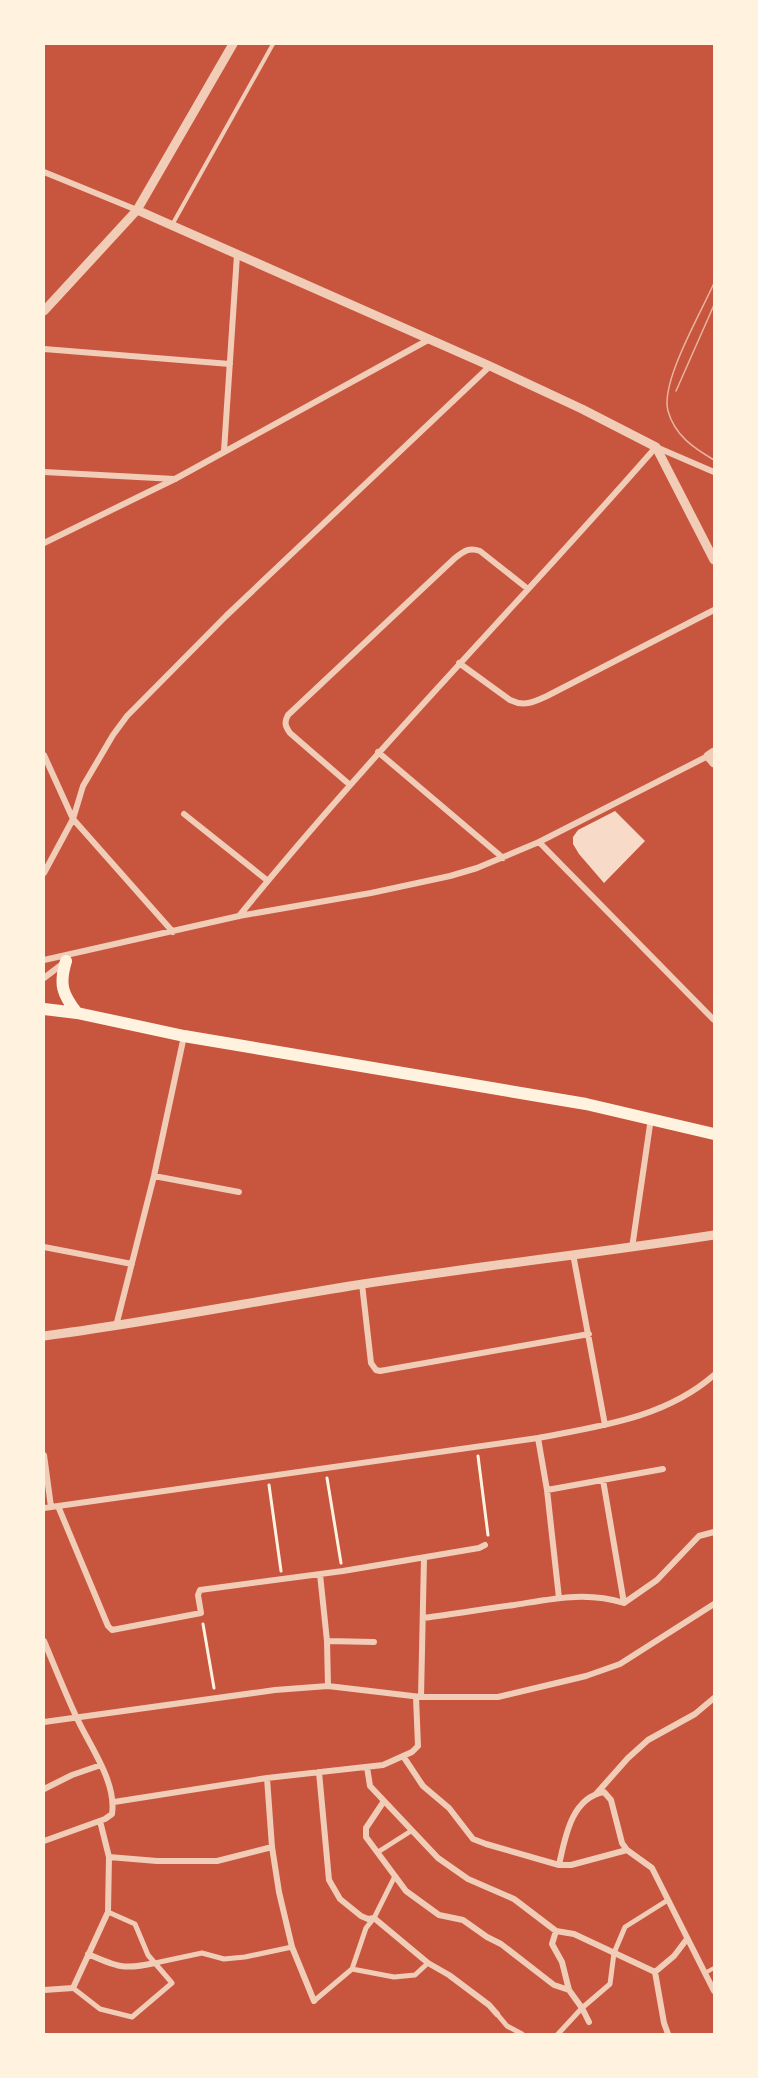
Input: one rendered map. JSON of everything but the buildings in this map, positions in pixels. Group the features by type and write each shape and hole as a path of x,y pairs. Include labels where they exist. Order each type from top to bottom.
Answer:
{"main road":[{"path":"66,961 62,976 65,998 77,1013"},
{"path":"44,1009 77,1013 184,1036 586,1104 714,1134"}],"street":[{"path":"44,311 137,210 233,44"},
{"path":"44,172 137,210 490,366 656,447 714,472"},
{"path":"224,451 237,255"},
{"path":"44,543 175,479 428,340"},
{"path":"44,349 230,364"},
{"path":"44,873 73,819 83,786 127,716 226,616 490,366"},
{"path":"656,447 714,560"},
{"path":"240,916 378,752 656,447"},
{"path":"44,472 175,479"},
{"path":"350,785 290,733 285,720 288,715 466,550 480,551 528,589"},
{"path":"459,663 510,700 517,704 526,704 547,696 714,610"},
{"path":"378,752 503,858"},
{"path":"44,755 73,819 173,932"},
{"path":"44,960 240,916 371,893 450,876 503,858 539,842 712,757"},
{"path":"184,814 268,881"},
{"path":"539,842 714,1020"},
{"path":"44,978 77,952"},
{"path":"116,1326 154,1176 184,1036"},
{"path":"632,1248 651,1118"},
{"path":"154,1176 239,1192"},
{"path":"44,1336 362,1284 714,1235"},
{"path":"44,1246 132,1264"},
{"path":"573,1254 605,1425"},
{"path":"362,1284 371,1363 376,1370 380,1371 589,1334"},
{"path":"51,1507 325,1467 477,1448 605,1425 670,1405 698,1389 714,1375"},
{"path":"538,1438 547,1490 559,1598"},
{"path":"44,1455 51,1507 110,1629 115,1630 201,1613 198,1595 200,1590 343,1571 479,1548 485,1545"},
{"path":"547,1490 663,1469"},
{"path":"603,1480 624,1603"},
{"path":"624,1603 657,1580 699,1536 714,1532"},
{"path":"114,1802 267,1778 383,1765 415,1749 420,1742 419,1697 424,1558"},
{"path":"320,1574 327,1641 328,1686"},
{"path":"423,1618 559,1598 605,1597 624,1603"},
{"path":"44,1722 275,1690 328,1686 419,1697 498,1697 586,1676 620,1664 714,1604"},
{"path":"44,1641 76,1717 101,1765 114,1802 112,1814 100,1821 44,1841"},
{"path":"327,1641 374,1642"},
{"path":"559,1865 569,1823 588,1799 596,1794 628,1758 648,1740 695,1714 714,1698"},
{"path":"403,1756 423,1786 449,1808 473,1839 559,1865 571,1865 627,1850"},
{"path":"44,1789 72,1775 101,1765"},
{"path":"367,1767 370,1786 438,1858 468,1879 514,1899 556,1931 574,1934 655,1972"},
{"path":"319,1772 329,1880 340,1899 361,1916 374,1918 428,1963 449,1975 497,2014 507,2026 522,2034"},
{"path":"267,1778 272,1847 279,1892 292,1947 314,2001 352,1969 366,1928 374,1918 395,1876"},
{"path":"596,1794 604,1792 611,1800 622,1843 627,1850 652,1868 714,1991"},
{"path":"384,1801 366,1828 366,1837 406,1891 439,1915 463,1920 486,1937 501,1944 554,1985 569,1990"},
{"path":"73,1988 108,1912 109,1857 100,1821"},
{"path":"378,1852 411,1831"},
{"path":"109,1857 157,1861 217,1861 272,1847"},
{"path":"558,2034 582,2008 610,1984 614,1953 625,1927 668,1900"},
{"path":"44,1990 73,1988 100,2009 132,2017 172,1983 148,1955 135,1924 108,1912"},
{"path":"556,1931 552,1944 562,1962 569,1990 589,2022"},
{"path":"655,1972 674,1956 687,1939"},
{"path":"88,1954 115,1966 133,1968 202,1953 224,1959 292,1947"},
{"path":"352,1969 394,1977 415,1975 428,1963"},
{"path":"655,1972 668,2034"}],"lane":[{"path":"172,226 273,44"},
{"path":"705,1973 714,1968"}],"path":[{"path":"477,1448 489,1537 485,1545"},
{"path":"325,1467 343,1571"},
{"path":"268,1476 282,1578"},
{"path":"201,1613 215,1699"}],"tram line":[{"path":"714,283 676,365 667,398 668,411 675,428 693,446 714,460"},
{"path":"676,391 714,305"}]}
